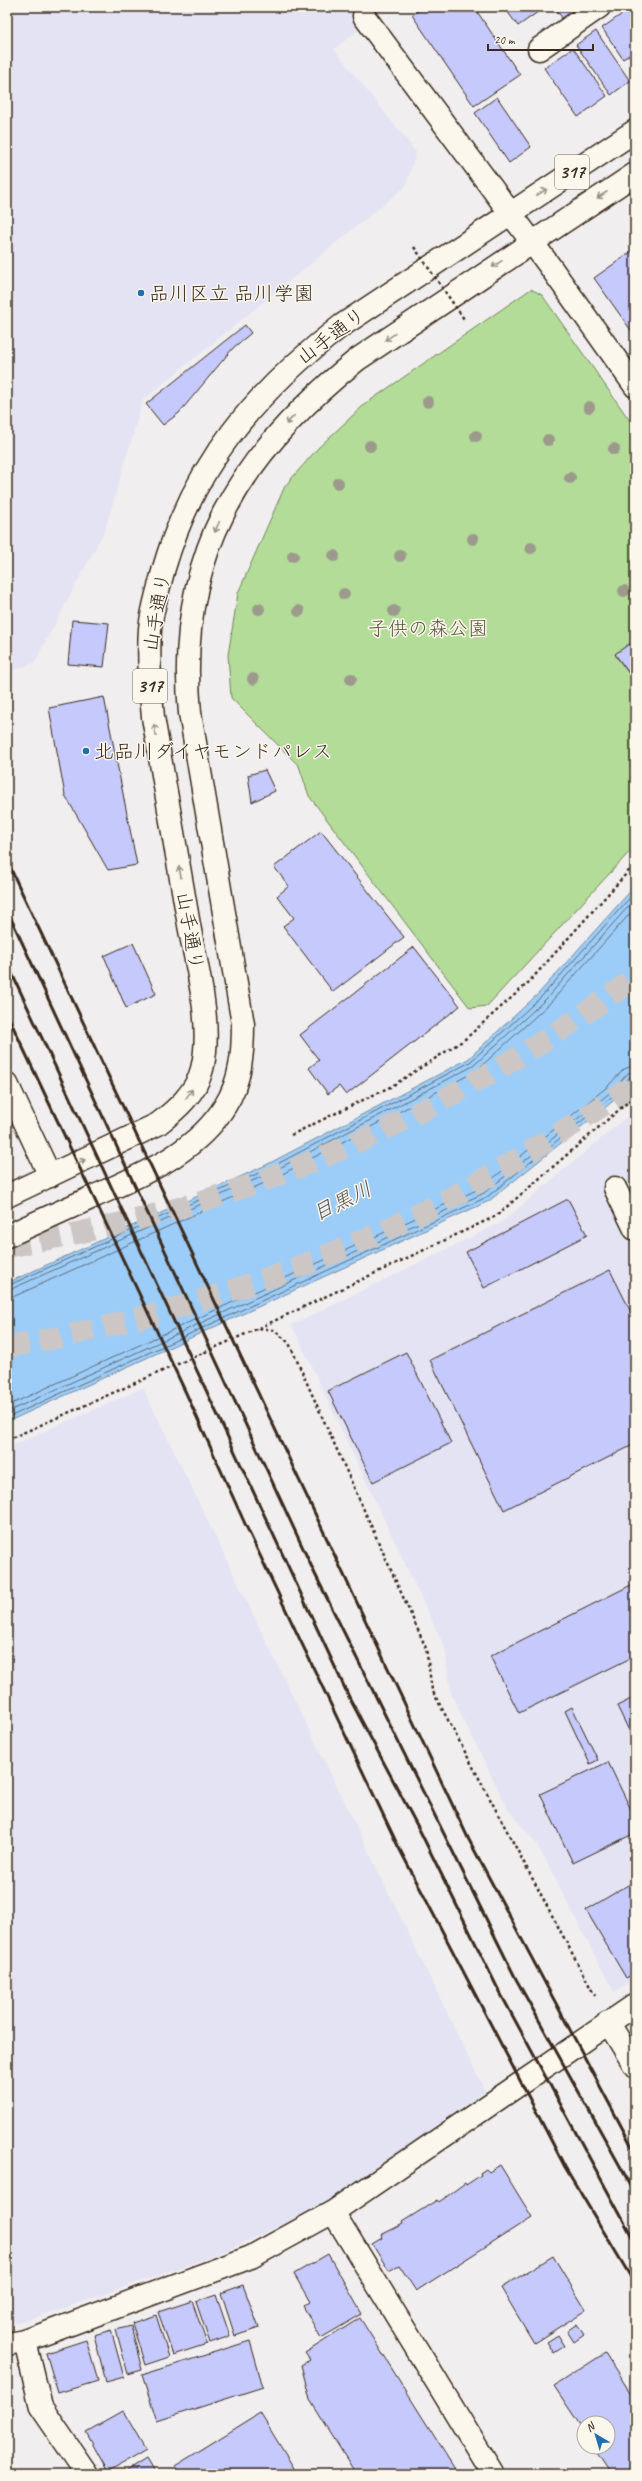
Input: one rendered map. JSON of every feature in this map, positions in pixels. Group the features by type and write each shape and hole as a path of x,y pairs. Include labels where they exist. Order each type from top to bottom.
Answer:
{"main road":[{"path":"539,49 598,7"},
{"path":"364,16 530,243 549,265 635,386"},
{"name":"山手通り","path":"7,1196 158,1124 178,1109 191,1092 202,1070 206,1048 200,988 153,717 149,674 150,628 159,586 172,543 189,500 239,423 267,391 299,359 341,326 635,130"},
{"name":"山手通り","path":"7,1236 143,1174 177,1155 206,1132 226,1105 237,1080 243,1052 242,1017 190,713 186,675 188,634 205,556 235,491 262,451 323,387 358,359 635,174"},
{"path":"7,1084 50,1176"},
{"path":"615,1188 635,1229"},
{"path":"87,2474 41,2407 16,2343 251,2257 333,2212 608,2022 635,2005"},
{"path":"608,2022 635,2066"},
{"path":"333,2212 493,2474"}],"path":[{"path":"414,247 464,319"},
{"path":"291,1135 392,1086 464,1040 528,983 635,864"},
{"path":"7,1440 259,1328 496,1216 635,1096"},
{"path":"259,1328 274,1330 289,1342 426,1648 432,1690 608,2022"}],"shaded area":[{"name":"品川区立 品川学園","path":"7,7 388,7 334,49 416,152 406,186 143,400 105,530 34,663 7,673"},
{"path":"635,1110 635,1980 614,1992 538,1846 508,1809 451,1694 445,1648 292,1325 502,1222"},
{"path":"143,1388 485,2091 330,2202 219,2254 53,2312 7,2325 7,1448"}],"green space":[{"name":"子供の森公園","path":"531,289 542,295 635,428 635,640 615,655 635,682 635,846 487,1006 470,1008 309,796 299,766 231,698 228,655 238,593 285,486 318,448 365,404"}],"water":[{"name":"目黒川","path":"635,886 635,1078 617,1098 489,1201 7,1422 7,1283 266,1165 468,1059 539,993"}],"building":[{"path":"424,7 474,7 520,75 474,106 412,15"},
{"path":"504,7 545,7 518,26"},
{"path":"554,7 580,7 563,19"},
{"path":"632,7 635,7 635,51 623,59 602,28"},
{"path":"596,31 630,81 611,95 576,45"},
{"path":"573,48 607,96 578,117 544,68"},
{"path":"497,97 531,147 509,163 475,113"},
{"path":"635,249 635,336 594,278"},
{"path":"245,325 251,333 233,348 179,413 163,425 146,404"},
{"path":"72,620 109,623 104,667 68,664"},
{"path":"635,640 635,680 634,680 615,654"},
{"name":"北品川ダイヤモンドパレス","path":"104,697 137,865 108,870 65,795 49,708"},
{"path":"265,770 275,791 252,802 248,775"},
{"path":"321,831 404,937 333,992 283,926 294,918 277,896 289,886 274,867"},
{"path":"133,943 156,994 126,1008 104,956"},
{"path":"414,947 460,1006 346,1095 339,1086 328,1094 309,1068 319,1060 300,1035"},
{"path":"568,1199 587,1235 484,1288 466,1252"},
{"path":"610,1270 635,1320 635,1444 504,1510 430,1360"},
{"path":"406,1352 451,1443 373,1482 328,1391"},
{"path":"635,1583 635,1656 519,1713 490,1656"},
{"path":"635,1697 635,1743 617,1706"},
{"path":"572,1707 598,1760 590,1764 565,1711"},
{"path":"608,1762 635,1818 635,1833 573,1863 540,1794"},
{"path":"635,1881 635,1973 626,1978 586,1910"},
{"path":"500,2165 532,2217 416,2291 399,2265 389,2271 372,2244 382,2238 381,2235 403,2224 402,2222 437,2200 439,2202 465,2183 466,2185 481,2175 480,2173 486,2169 489,2172"},
{"path":"328,2254 362,2314 321,2338 303,2306 310,2302 294,2274"},
{"path":"553,2256 586,2310 534,2343 501,2288"},
{"path":"243,2285 259,2328 235,2336 221,2293"},
{"path":"216,2295 230,2336 210,2343 196,2302"},
{"path":"192,2301 207,2344 173,2355 158,2312"},
{"path":"156,2315 169,2357 145,2365 132,2323"},
{"path":"360,2318 458,2474 356,2474 310,2400 301,2365 310,2360 305,2353"},
{"path":"577,2324 584,2335 574,2342 567,2331"},
{"path":"131,2326 142,2370 128,2374 116,2330"},
{"path":"111,2330 124,2377 106,2382 94,2335"},
{"path":"558,2335 565,2346 554,2353 547,2342"},
{"path":"86,2340 98,2381 58,2393 46,2353"},
{"path":"250,2341 263,2387 157,2421 142,2375"},
{"path":"605,2353 635,2400 635,2466 622,2474 612,2474 599,2455 616,2455 616,2415 576,2415 576,2419 554,2386"},
{"path":"123,2411 146,2450 108,2472 86,2432"},
{"path":"260,2413 297,2473 180,2474 175,2466"},
{"path":"146,2459 155,2474 122,2474"}],"tunnel":[{"path":"7,1247 56,1238 176,1209 257,1183 315,1160 371,1136 481,1079 585,1014 635,978"},
{"path":"7,1347 122,1323 180,1307 238,1289 350,1246 456,1195 569,1128 635,1085"}],"railway":[{"path":"7,861 469,1840 635,2152"},
{"path":"7,910 315,1574 516,1979 635,2193"},
{"path":"7,963 349,1697 420,1831 497,1987 635,2242"},
{"path":"7,1014 186,1393 246,1526 398,1846 565,2167 635,2284"}],"place":[{"name":"品川区立 品川学園","path":"141,293"},
{"name":"北品川ダイヤモンドパレス","path":"86,751"}]}
